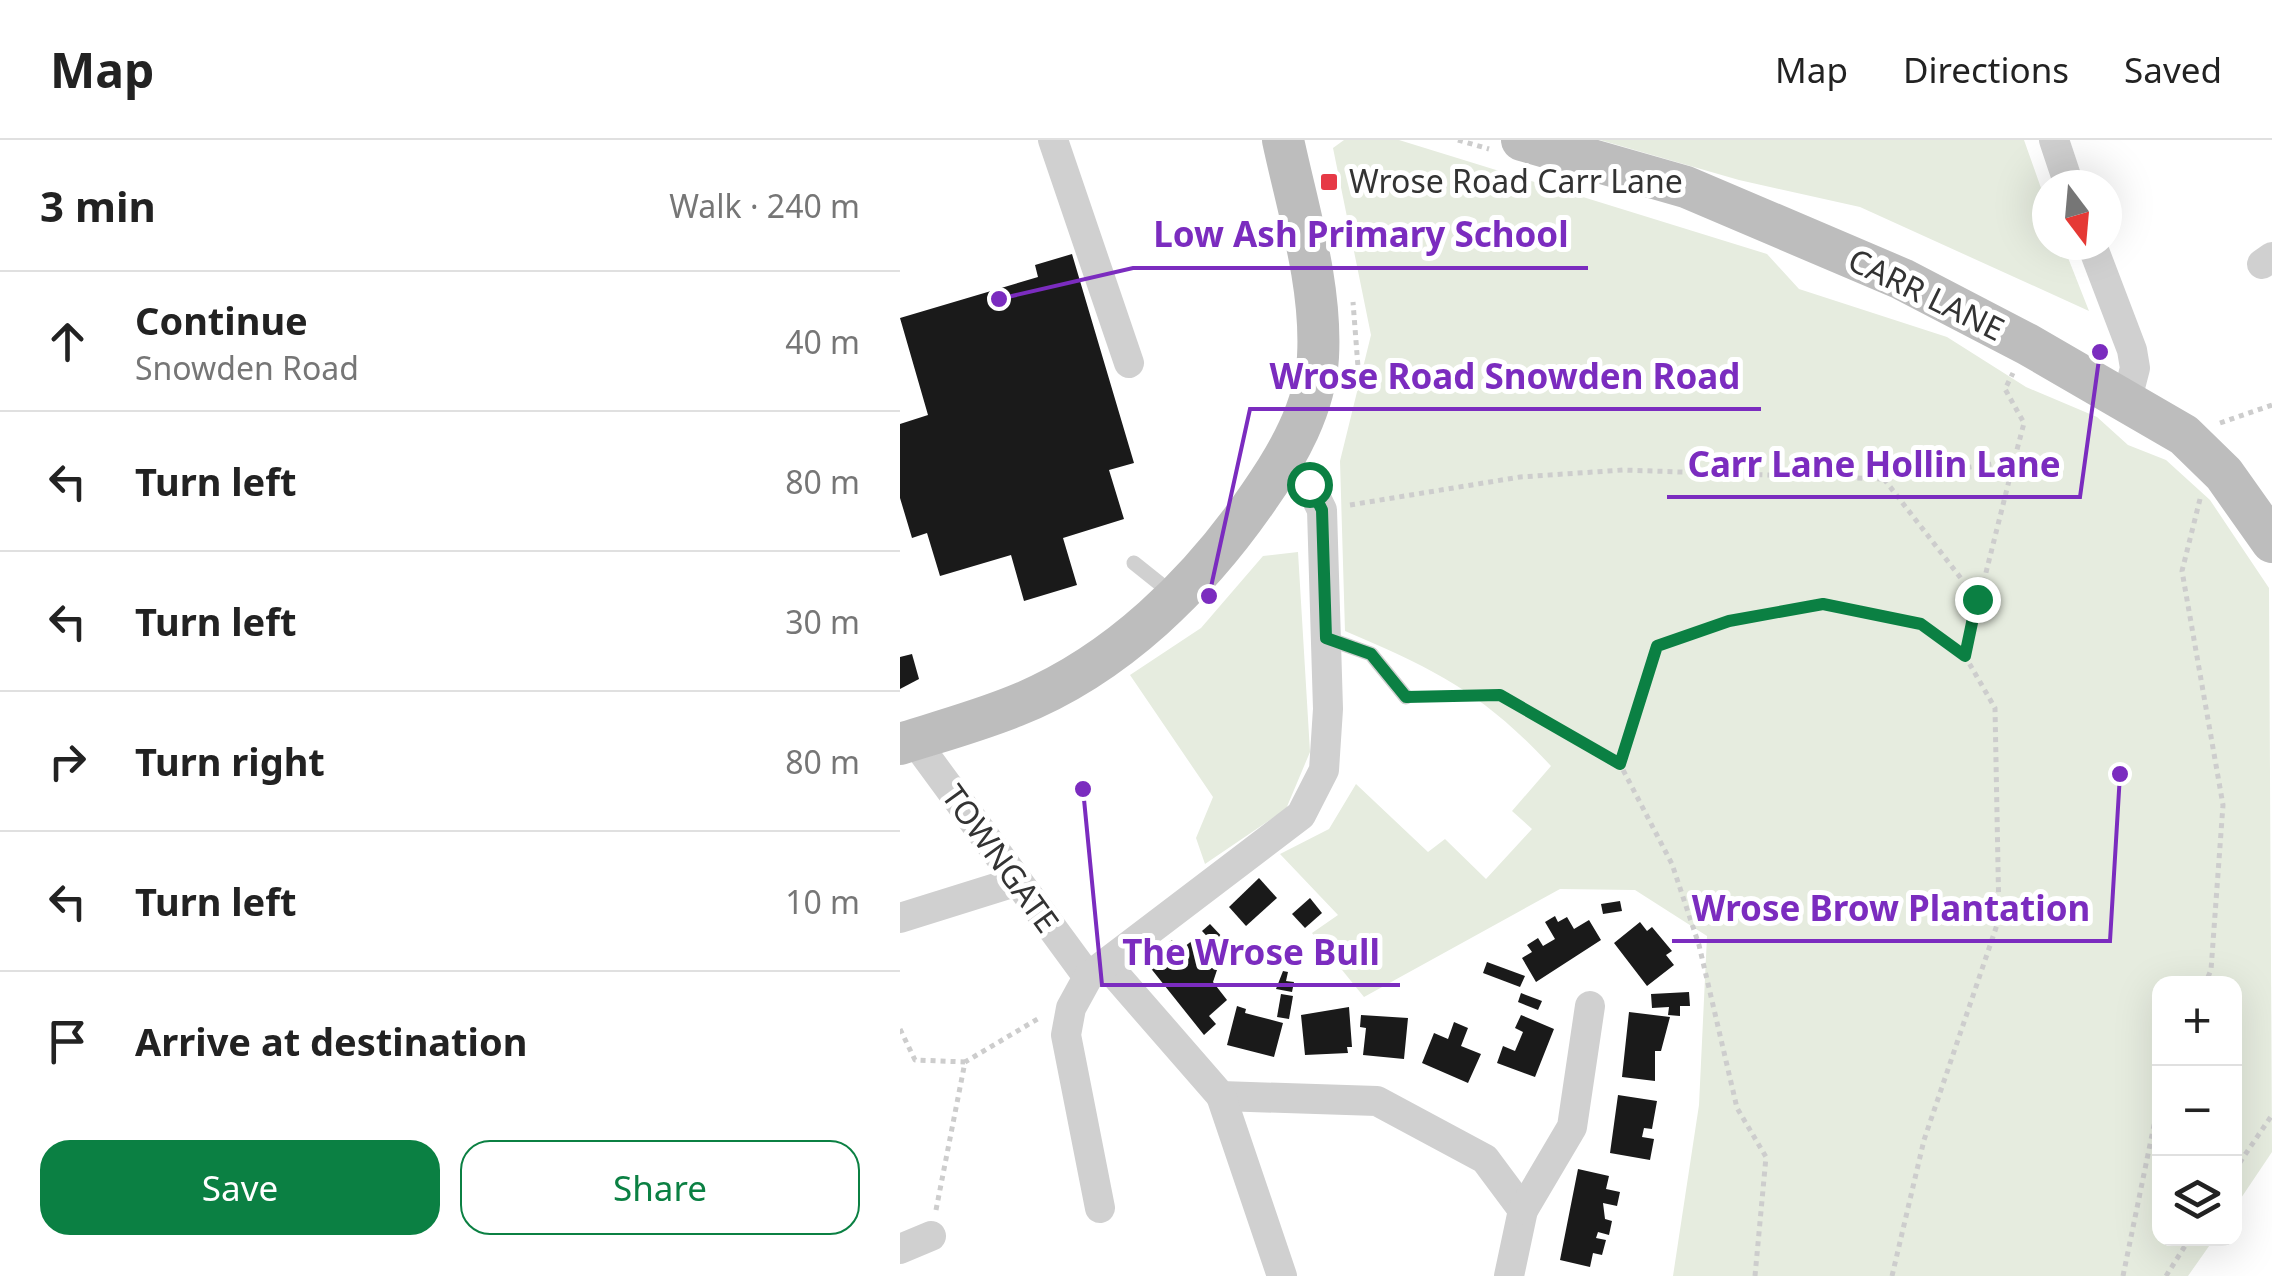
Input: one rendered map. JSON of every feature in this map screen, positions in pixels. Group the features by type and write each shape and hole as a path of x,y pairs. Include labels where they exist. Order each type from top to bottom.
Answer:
{"street":[{"path":"1053,140 1129,363"},
{"path":"907,742 1018,705 1102,657 1177,598 1220,553 1279,467 1308,410 1318,360 1318,319 1307,248 1283,140"},
{"name":"CARR LANE","path":"1522,140 1686,187 1902,279 2184,435 2224,474 2272,542"},
{"path":"2054,140 2064,170"},
{"path":"2097,260 2136,368 2126,400"},
{"path":"1100,1208 1066,1036 1072,1008 1097,970 1301,815 1324,770 1326,638 1322,510 1309,484 1279,467"},
{"name":"TOWNGATE","path":"907,742 1014,882 1221,1096"},
{"path":"900,918 1014,882"},
{"path":"1510,1276 1522,1210 1572,1127 1590,1006"},
{"path":"1282,1276 1221,1096 1377,1101 1484,1159 1522,1210"},
{"path":"900,1250 931,1236"}],"lane":[{"path":"1134,563 1177,598"},
{"path":"1326,638 1371,654 1406,697"}],"path":[{"path":"1965,656 2024,423 2005,388"},
{"path":"2184,435 2272,405"},
{"path":"1322,510 1520,477 1623,470 1884,479 2014,461"},
{"path":"1884,479 1977,599"},
{"path":"2200,497 2182,571 2223,806 2209,976"},
{"path":"1620,764 1657,646 1729,621 1823,604 1921,624 1965,656 1995,708 1999,919 1924,1140 1892,1276"},
{"path":"1406,697 1500,695 1620,764 1672,864 1699,945 1737,1108 1766,1157 1755,1276"},
{"path":"900,1029 916,1060 965,1062 1058,1006 1072,1008"},
{"path":"931,1236 965,1062"},
{"path":"2242,1159 2272,1115"},
{"path":"2123,1276 2152,1135"},
{"path":"2166,1276 2185,1246"}],"shaded area":[{"path":"1344,140 1399,140 1767,254 1799,289 1947,337 2026,387 2097,417 2128,445 2166,460 2210,500 2269,588 2272,1152 2242,1197 2242,976 2152,976 2152,1246 2209,1246 2188,1276 1673,1276 1699,1105 1707,936 1635,890 1560,889 1364,997 1312,933 1338,915 1280,854 1329,829 1356,784 1428,852 1445,839 1486,879 1532,829 1512,811 1551,766 1502,719 1456,685 1345,631 1340,461 1371,335 1333,148"},
{"path":"1600,140 2024,140 2035,170 2032,260 2069,260 2089,311 1860,207 1739,180"},
{"path":"1298,552 1310,752 1286,809 1205,864 1196,838 1213,797 1130,675 1201,628 1263,556"}],"building":[{"path":"1072,254 1134,463 1109,470 1124,519 1063,538 1077,585 1024,601 1011,555 940,576 927,533 912,538 900,498 900,424 928,415 900,318 1038,277 1035,265"},
{"path":"912,654 919,679 900,689 900,657"},
{"path":"1259,878 1277,898 1246,926 1229,907"},
{"path":"1310,898 1322,913 1305,928 1292,914"},
{"path":"1620,901 1622,911 1603,914 1601,904"},
{"path":"1555,916 1558,922 1567,917 1574,929 1589,920 1601,940 1536,982 1522,958 1532,952 1527,945 1538,938 1543,946 1555,939 1545,922"},
{"path":"1640,922 1647,931 1652,927 1672,951 1666,955 1674,965 1647,986 1614,943"},
{"path":"1210,924 1226,941 1219,949 1202,931"},
{"path":"1197,937 1205,947 1195,954 1200,962 1207,958 1217,970 1213,982 1227,1000 1209,1016 1216,1024 1204,1035 1145,961 1172,940 1180,950"},
{"path":"1487,962 1525,976 1520,987 1483,973"},
{"path":"1283,971 1288,972 1286,981 1294,982 1292,992 1276,989"},
{"path":"1689,992 1690,1006 1680,1006 1680,1016 1668,1015 1669,1007 1652,1008 1651,994"},
{"path":"1521,993 1542,1001 1538,1010 1518,1002"},
{"path":"1281,994 1293,996 1289,1019 1277,1017"},
{"path":"1237,1006 1246,1009 1245,1013 1283,1023 1274,1057 1227,1045"},
{"path":"1349,1007 1352,1047 1347,1047 1348,1053 1305,1055 1301,1015"},
{"path":"1629,1012 1670,1017 1661,1051 1655,1051 1655,1081 1622,1077"},
{"path":"1361,1015 1408,1018 1404,1059 1363,1055 1366,1028 1360,1027"},
{"path":"1521,1015 1554,1029 1535,1077 1497,1063 1503,1046 1515,1051 1523,1032 1515,1028"},
{"path":"1454,1022 1468,1028 1461,1046 1481,1054 1468,1083 1422,1063 1434,1033 1448,1039"},
{"path":"1618,1095 1657,1101 1652,1129 1644,1128 1642,1137 1654,1139 1650,1160 1610,1153"},
{"path":"1578,1169 1609,1176 1606,1189 1620,1192 1617,1206 1603,1203 1605,1219 1612,1221 1609,1235 1598,1232 1596,1238 1606,1240 1602,1255 1593,1253 1590,1267 1560,1260"}],"place":[{"name":"Wrose Road Carr Lane","path":"1329,182"},
{"name":"Low Ash Primary School","path":"999,299"},
{"name":"Carr Lane Hollin Lane","path":"2100,352"},
{"name":"Wrose Road Snowden Road","path":"1209,596"},
{"name":"Wrose Brow Plantation","path":"2120,774"},
{"name":"The Wrose Bull","path":"1083,789"}],"route":[{"path":"1309,484 1322,510 1326,638 1371,654 1406,697 1500,695 1620,764 1657,646 1729,621 1823,604 1921,624 1965,656 1977,599"}]}
